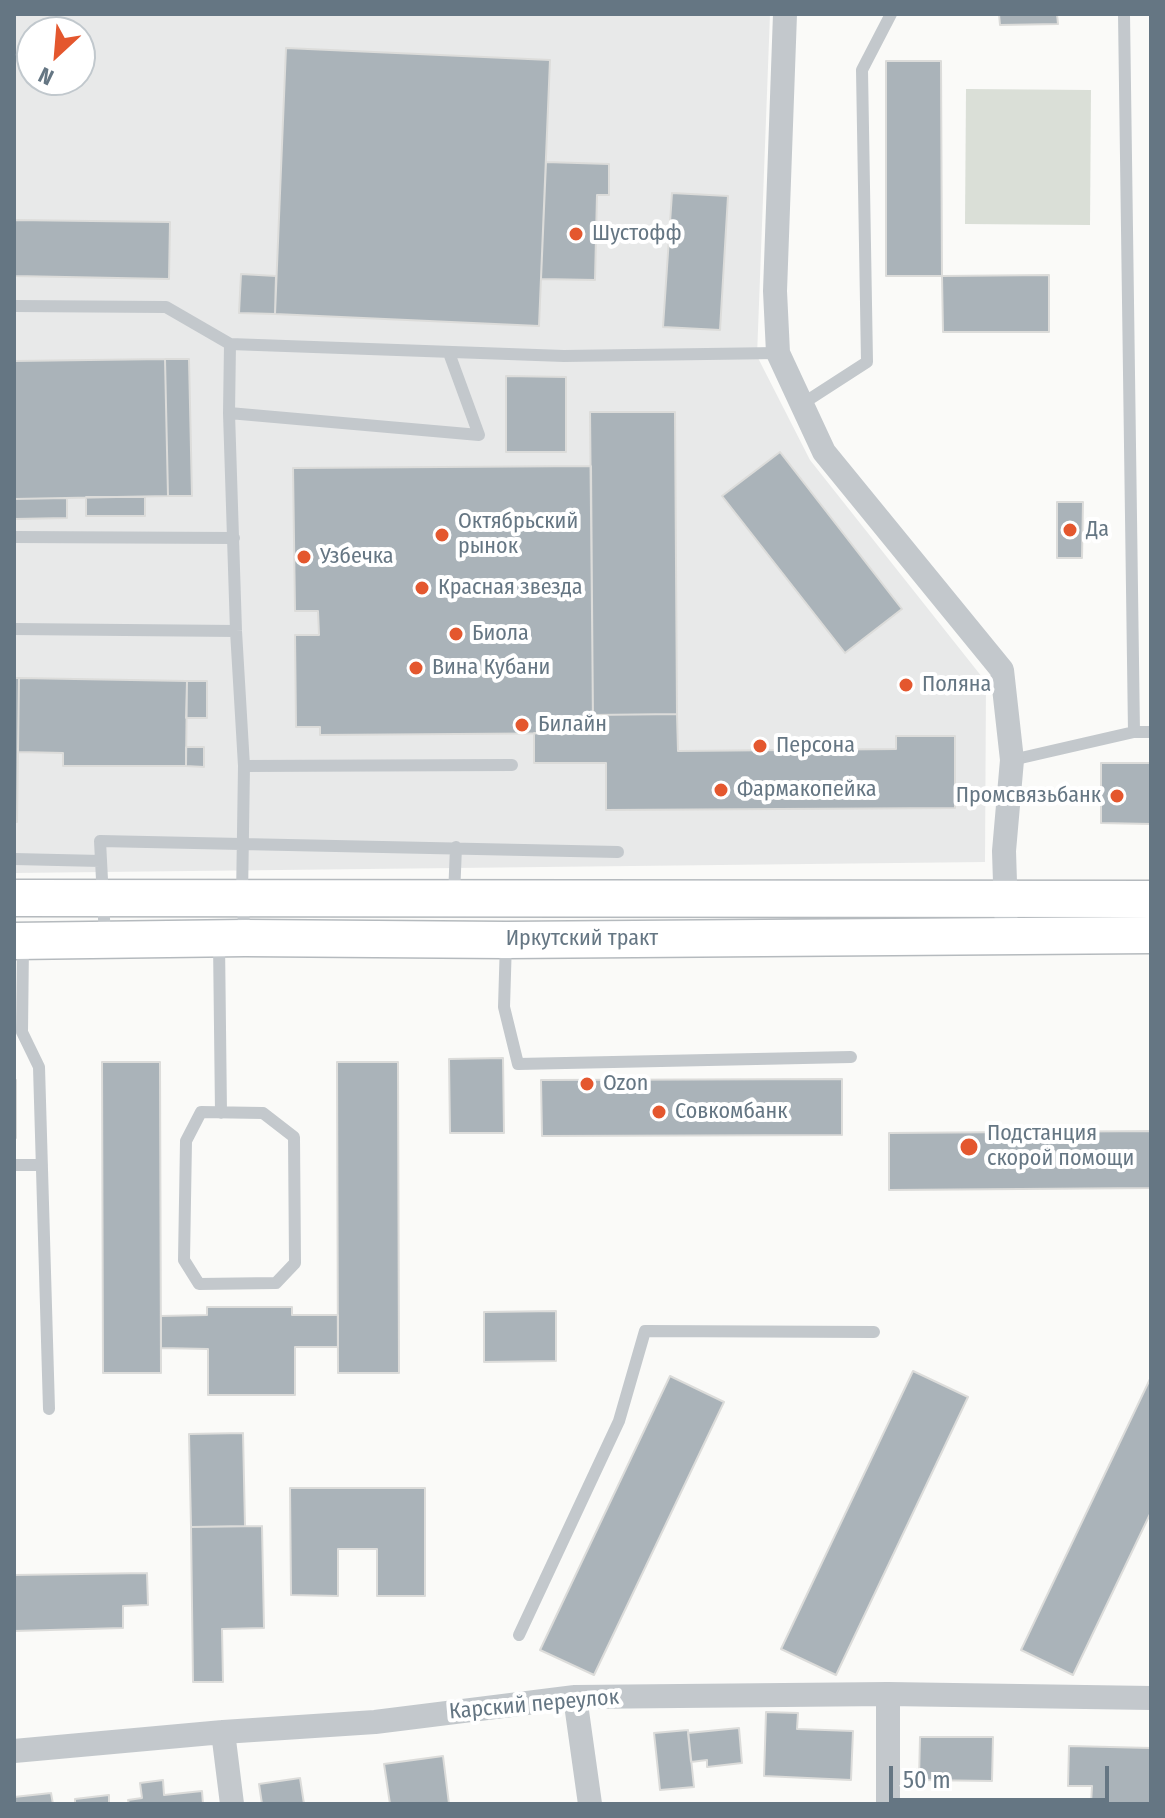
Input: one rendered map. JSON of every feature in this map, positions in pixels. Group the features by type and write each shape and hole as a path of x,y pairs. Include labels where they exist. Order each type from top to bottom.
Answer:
{"main road":[{"name":"Иркутский тракт","path":"14,898 1151,899"},
{"name":"Иркутский тракт","path":"19,941 1151,935"}],"street":[{"path":"785,14 775,291 778,353 824,452 1002,670 1012,760 1004,851 1007,936"},
{"path":"888,1694 888,1804"},
{"name":"Карский переулок","path":"14,1751 375,1722 575,1697 888,1694 1151,1698"},
{"path":"575,1697 590,1804"},
{"path":"223,1732 232,1804"}],"lane":[{"path":"802,404 867,362 862,70 891,14"},
{"path":"1124,14 1134,732"},
{"path":"14,306 166,307 230,344 564,356 778,353"},
{"path":"221,1113 232,938 242,898 244,844 244,766 229,413 230,344"},
{"path":"229,413 479,435 449,353"},
{"path":"14,537 234,538"},
{"path":"14,629 236,631"},
{"path":"1012,760 1134,732 1151,732"},
{"path":"244,766 512,765"},
{"path":"105,941 100,841 618,852"},
{"path":"454,898 456,847"},
{"path":"14,859 101,861"},
{"path":"506,940 504,1007 518,1064 851,1057"},
{"path":"19,941 22,1032 39,1067 49,1409"},
{"path":"201,1112 221,1113 263,1113 294,1137 295,1263 276,1283 199,1284 184,1260 186,1141 201,1112"},
{"path":"14,1165 42,1165"},
{"path":"519,1635 619,1421 645,1331 874,1332"}],"shaded area":[{"name":"Октябрьский рынок","path":"14,14 770,14 757,356 810,460 986,682 985,862 14,873"},
{"path":"966,89 1091,90 1090,225 965,224"}],"building":[{"path":"999,14 1057,14 1058,24 1000,25"},
{"path":"286,48 550,60 539,326 275,314"},
{"path":"886,61 941,61 942,276 886,276"},
{"path":"546,162 609,164 609,195 597,195 595,280 541,279"},
{"path":"672,193 728,196 720,330 663,327"},
{"path":"14,220 170,222 169,279 14,276"},
{"path":"241,274 276,276 275,314 239,313"},
{"path":"1049,275 1049,332 943,332 942,276"},
{"path":"165,359 168,496 14,499 14,361"},
{"path":"165,359 189,359 192,496 168,496"},
{"path":"506,376 566,377 566,452 506,452"},
{"path":"590,412 675,412 677,714 593,715"},
{"path":"780,452 902,609 845,653 722,496"},
{"path":"591,466 593,733 320,735 320,727 296,727 295,635 319,635 318,611 295,611 293,468"},
{"path":"86,497 145,497 145,516 86,516"},
{"path":"67,498 67,518 14,519 14,499"},
{"name":"Да","path":"1057,502 1083,502 1082,558 1057,558"},
{"path":"14,678 19,678 17,822 14,822"},
{"path":"19,678 187,681 186,766 63,766 63,753 18,752"},
{"path":"187,681 207,681 207,718 186,718"},
{"path":"677,714 678,751 896,749 896,736 955,736 955,808 606,810 606,763 534,763 534,733 593,733 593,715"},
{"path":"186,747 204,747 204,767 186,766"},
{"path":"1101,763 1151,763 1151,824 1101,823"},
{"path":"503,1058 504,1133 450,1133 449,1059"},
{"path":"102,1062 160,1062 161,1373 103,1373"},
{"path":"337,1062 398,1062 399,1373 338,1373"},
{"path":"842,1079 842,1135 542,1136 541,1080"},
{"path":"16,1080 16,1138 14,1138"},
{"path":"1151,1131 1151,1188 889,1190 889,1133"},
{"path":"207,1307 292,1307 292,1315 338,1315 338,1347 295,1347 295,1395 208,1395 208,1349 161,1348 161,1316 207,1315"},
{"path":"556,1311 556,1361 484,1362 484,1312"},
{"path":"913,1371 968,1397 836,1675 781,1649"},
{"path":"670,1376 724,1402 594,1675 540,1650"},
{"path":"1151,1377 1151,1512 1073,1675 1021,1650"},
{"path":"243,1433 245,1526 191,1527 189,1434"},
{"path":"290,1488 425,1488 425,1596 377,1596 377,1549 338,1549 338,1596 291,1595"},
{"path":"262,1526 264,1628 222,1629 223,1682 193,1682 191,1527"},
{"path":"147,1573 148,1605 123,1606 123,1628 14,1631 14,1575"},
{"path":"766,1712 798,1713 797,1729 853,1731 851,1780 764,1776"},
{"path":"739,1728 742,1763 707,1767 707,1760 691,1762 688,1733"},
{"path":"688,1730 694,1787 660,1790 654,1733"},
{"path":"920,1737 993,1737 992,1781 919,1780"},
{"path":"1069,1746 1151,1748 1151,1804 1091,1804 1092,1786 1068,1786"},
{"path":"443,1756 449,1804 390,1804 384,1764"},
{"path":"300,1778 304,1804 262,1804 259,1784"},
{"path":"163,1780 164,1795 202,1791 203,1804 129,1804 128,1800 142,1798 140,1783"},
{"path":"51,1793 53,1804 14,1804 14,1797"},
{"path":"109,1795 109,1804 75,1804 75,1799"}],"place":[{"name":"Шустофф","path":"576,234"},
{"name":"Да","path":"1070,530"},
{"name":"Октябрьский рынок","path":"442,535"},
{"name":"Узбечка","path":"304,557"},
{"name":"Красная звезда","path":"422,588"},
{"name":"Биола","path":"456,634"},
{"name":"Вина Кубани","path":"416,668"},
{"name":"Поляна","path":"906,685"},
{"name":"Билайн","path":"522,725"},
{"name":"Персона","path":"760,746"},
{"name":"Фармакопейка","path":"721,790"},
{"name":"Промсвязьбанк","path":"1117,796"},
{"name":"Ozon","path":"587,1084"},
{"name":"Совкомбанк","path":"659,1112"},
{"name":"Подстанция скорой помощи","path":"969,1147"}]}
